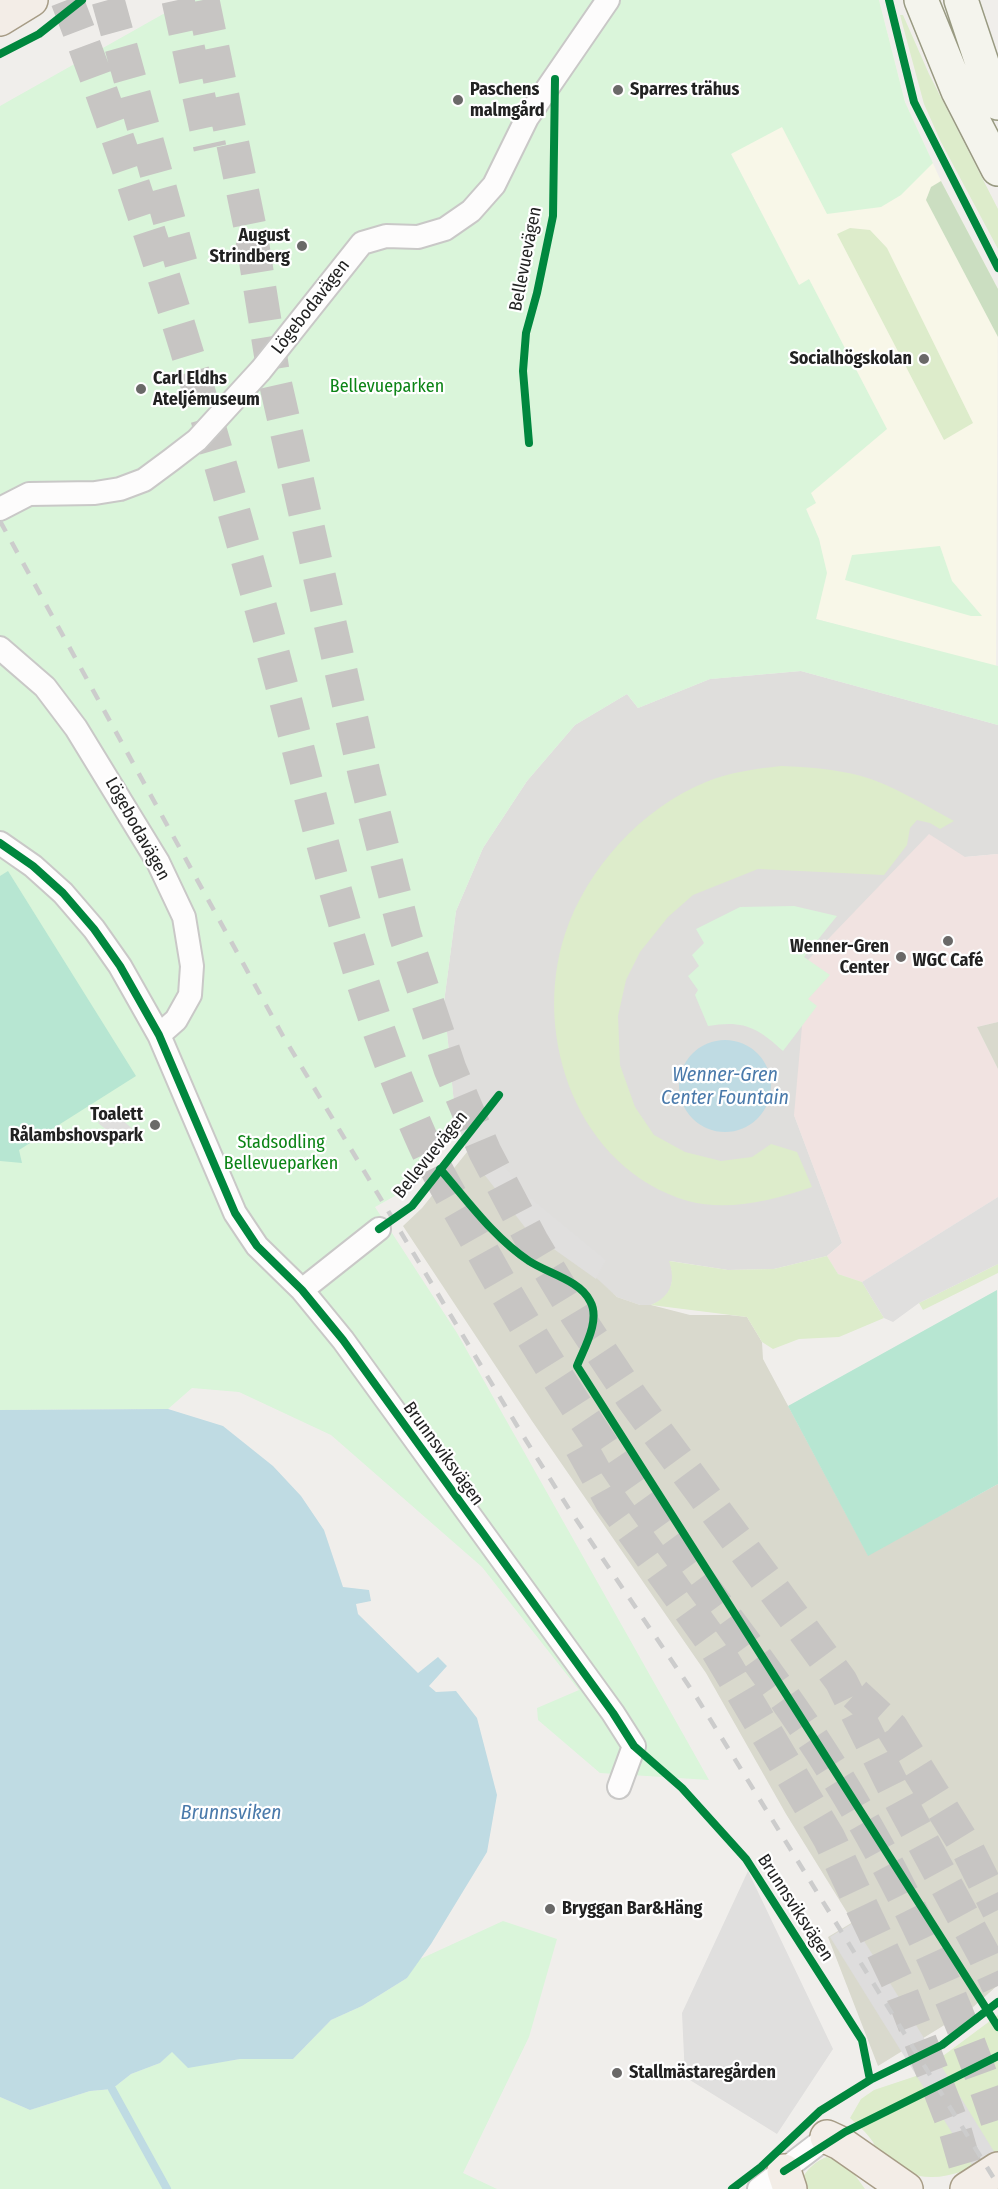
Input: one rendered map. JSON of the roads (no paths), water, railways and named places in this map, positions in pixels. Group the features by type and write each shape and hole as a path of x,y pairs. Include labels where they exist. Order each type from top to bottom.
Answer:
{"main road":[{"path":"0,19 31,0"},
{"path":"921,0 958,91 998,169"},
{"path":"961,0 998,104"},
{"path":"827,2138 840,2143 906,2189"},
{"path":"967,2189 998,2169"}],"street":[{"name":"Lögebodavägen","path":"0,509 29,494 120,489 144,480 197,440 261,370 362,243 386,236 417,237 445,229 471,211 494,185 526,118 555,80 608,0"},
{"name":"Lögebodavägen","path":"0,648 45,687 76,728 158,862 184,917 192,966 190,995 176,1020 159,1035"},
{"name":"Brunnsviksvägen","path":"0,843 33,866 94,928 120,966 159,1035 235,1213 257,1246 302,1290 343,1340 613,1713 634,1746 619,1787"},
{"path":"302,1290 379,1229"},
{"path":"778,2183 827,2138"}],"water":[{"name":"Wenner-Gren Center Fountain","path":"725,1040 742,1044 757,1054 767,1069 771,1086 767,1103 757,1118 742,1128 725,1132 708,1128 693,1118 683,1103 679,1086 683,1069 693,1054 708,1044"},
{"name":"Brunnsviken","path":"168,1409 223,1426 273,1466 301,1496 324,1530 343,1587 369,1590 371,1601 356,1604 358,1614 418,1673 438,1657 447,1666 429,1686 436,1692 456,1691 477,1718 497,1795 487,1852 431,1944 407,1978 362,2006 331,2020 293,2059 240,2059 188,2068 172,2052 160,2063 131,2074 112,2089 90,2091 30,2110 0,2097 0,1410"}],"waterway":[{"path":"112,2089 167,2189"}],"tunnel":[{"path":"67,0 149,232 222,469 317,823 374,1018 424,1144 497,1278 571,1398 630,1486 799,1719 875,1841 943,1980 963,2027 998,2124"},
{"path":"108,0 181,263"},
{"path":"178,0 210,148"},
{"path":"203,0 250,227 274,377 365,777 405,935 450,1069 485,1152 532,1241 576,1314 632,1398 841,1681 899,1798 984,1955 998,1986"},
{"path":"581,1447 611,1501 711,1640 829,1838 897,1981 955,2130 972,2189"},
{"path":"855,1694 892,1728 968,1850 998,1910"}],"railway":[{"path":"0,521 283,1036 522,1434 569,1509 697,1698 998,2185"}],"place":[{"name":"Sparres trähus","path":"618,90"},
{"name":"Paschens malmgård","path":"458,100"},
{"name":"August Strindberg","path":"302,246"},
{"name":"Socialhögskolan","path":"924,359"},
{"name":"Carl Eldhs Ateljémuseum","path":"141,389"},
{"name":"WGC Café","path":"948,941"},
{"name":"Wenner-Gren Center","path":"901,957"},
{"name":"Toalett Rålambshovspark","path":"155,1125"},
{"name":"Bryggan Bar&Häng","path":"550,1909"},
{"name":"Stallmästaregården","path":"617,2073"}],"park label":[{"name":"Bellevueparken","path":"387,387"},
{"name":"Stadsodling Bellevueparken","path":"281,1153"}]}
